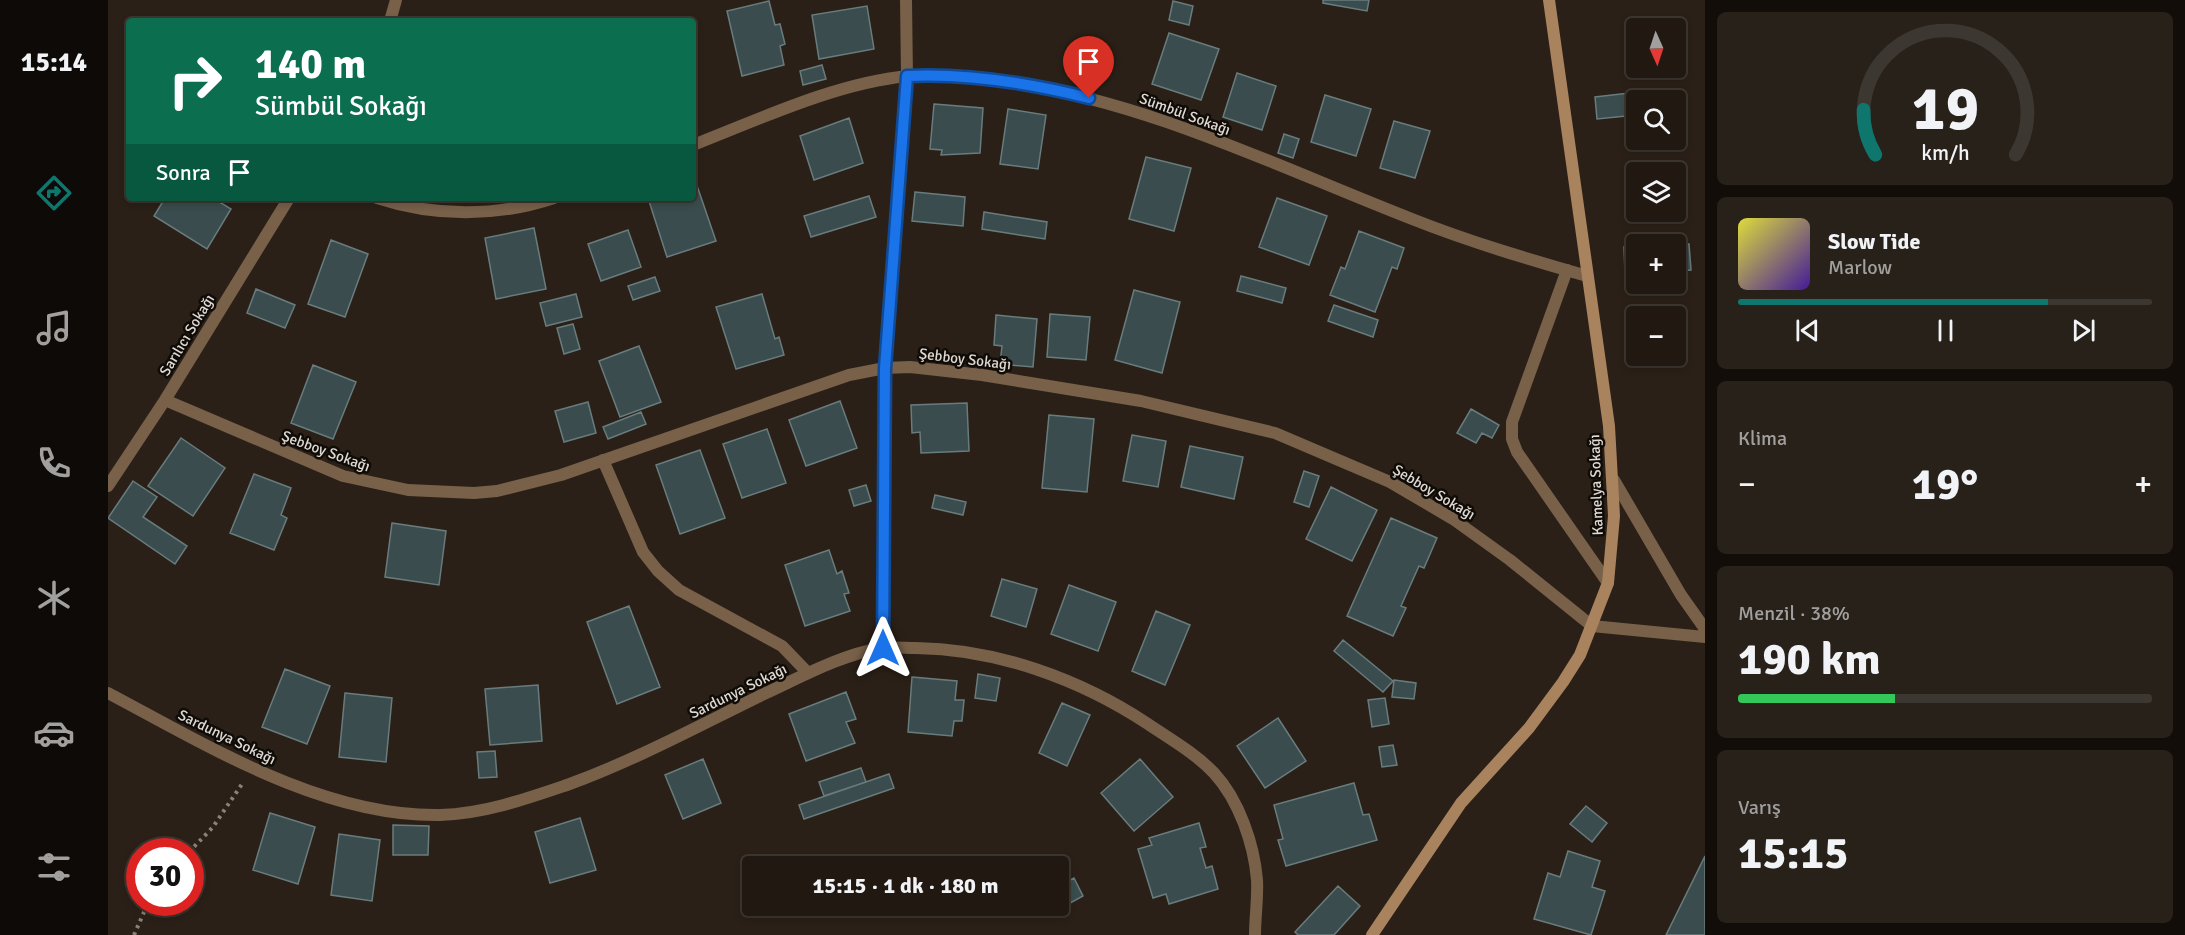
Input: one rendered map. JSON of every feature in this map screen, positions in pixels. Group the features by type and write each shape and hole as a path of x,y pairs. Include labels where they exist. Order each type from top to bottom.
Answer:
{"street":[{"path":"391,18 396,0"},
{"path":"883,648 885,368 907,76 906,0"},
{"name":"Kamelya Sokağı","path":"1372,935 1461,803 1529,728 1563,682 1580,655 1608,583 1614,516 1614,480 1549,0"},
{"name":"Sümbül Sokağı","path":"696,144 785,109 854,87 907,76 942,74 1040,86 1154,116 1470,241 1587,276"},
{"name":"Sarılıcı Sokağı","path":"108,486 165,400 288,201"},
{"path":"389,201 431,211 473,213 512,209 543,201"},
{"path":"1567,270 1519,398 1512,422 1512,439 1517,452 1608,583"},
{"name":"Şebboy Sokağı","path":"165,400 326,470 371,484 441,493 497,491 561,475 849,375 885,368 910,367 982,375 1141,401 1275,433 1390,482 1453,519 1510,560 1592,626"},
{"path":"603,460 643,552 658,571 679,590 783,646 808,673"},
{"path":"1614,480 1681,595 1705,629"},
{"path":"1592,626 1705,637"},
{"name":"Sardunya Sokağı","path":"108,693 251,769 356,805 397,812 441,815 480,810 527,799 638,758 808,673 883,648 940,649 982,654 1030,668 1079,688 1139,718 1186,749 1215,774 1236,805 1247,836 1257,880 1255,935"}],"path":[{"path":"202,838 213,827 251,769"},
{"path":"134,935 142,916"}],"building":[{"path":"1323,0 1369,0 1367,11 1323,3"},
{"path":"769,1 775,25 780,24 785,44 780,46 784,65 742,76 727,11"},
{"path":"1173,1 1193,6 1189,25 1169,20"},
{"path":"867,6 874,49 819,59 812,15"},
{"path":"1169,33 1219,49 1201,100 1152,84"},
{"path":"822,65 826,79 803,85 800,71"},
{"path":"1237,73 1276,86 1262,130 1223,117"},
{"path":"1626,93 1626,116 1597,119 1595,97"},
{"path":"1325,95 1371,109 1356,156 1311,142"},
{"path":"934,104 983,108 980,153 941,155 942,150 930,149"},
{"path":"1008,109 1046,115 1038,169 1000,164"},
{"path":"849,118 863,163 814,180 800,136"},
{"path":"1394,121 1430,131 1415,178 1380,168"},
{"path":"1284,134 1299,139 1293,158 1278,153"},
{"path":"1146,157 1191,168 1174,231 1129,219"},
{"path":"696,183 716,241 667,257 649,201 696,201"},
{"path":"915,192 965,197 963,226 912,221"},
{"path":"869,196 876,217 811,237 804,216"},
{"path":"1277,198 1327,216 1309,265 1259,247"},
{"path":"163,201 218,201 231,209 207,249 154,216"},
{"path":"984,212 1047,222 1045,239 982,229"},
{"path":"534,228 546,289 496,299 485,238"},
{"path":"628,230 641,267 601,281 588,244"},
{"path":"1359,231 1404,248 1397,269 1392,267 1375,312 1330,295 1341,267 1345,269"},
{"path":"331,240 368,254 345,317 308,304"},
{"path":"1686,244 1689,244 1691,270 1686,270"},
{"path":"1624,247 1626,247 1625,273"},
{"path":"1241,276 1286,288 1282,303 1237,291"},
{"path":"655,277 660,291 633,300 628,286"},
{"path":"256,289 295,305 285,328 247,313"},
{"path":"1134,290 1180,302 1162,373 1115,360"},
{"path":"576,294 582,317 546,326 540,303"},
{"path":"762,294 775,339 779,337 784,355 736,369 716,307"},
{"path":"1334,305 1378,320 1373,337 1328,321"},
{"path":"1050,314 1090,317 1086,360 1047,357"},
{"path":"996,315 1037,319 1033,367 1000,364 1002,346 994,345"},
{"path":"573,324 580,349 564,354 557,328"},
{"path":"639,346 661,402 620,417 599,361"},
{"path":"313,365 356,382 333,439 291,423"},
{"path":"840,401 857,448 806,466 789,420"},
{"path":"588,402 596,433 564,442 555,411"},
{"path":"967,403 969,451 921,453 920,432 912,433 911,405"},
{"path":"1471,409 1499,425 1492,438 1482,433 1476,443 1457,433"},
{"path":"641,412 646,424 608,439 603,427"},
{"path":"1049,415 1094,419 1087,492 1042,488"},
{"path":"767,429 786,483 742,498 723,444"},
{"path":"1132,435 1166,441 1158,487 1123,481"},
{"path":"181,438 225,468 193,516 148,486"},
{"path":"1190,446 1243,457 1234,499 1181,487"},
{"path":"700,450 725,518 680,534 656,465"},
{"path":"1304,471 1319,476 1309,507 1294,502"},
{"path":"254,474 291,488 281,515 287,518 274,550 230,533"},
{"path":"133,481 157,497 143,517 187,546 175,564 108,518"},
{"path":"866,485 871,501 854,506 849,490"},
{"path":"1331,487 1377,510 1352,561 1306,539"},
{"path":"935,495 966,502 963,515 932,508"},
{"path":"1391,518 1437,538 1424,568 1419,566 1401,606 1406,608 1393,636 1347,616"},
{"path":"392,523 446,531 439,585 385,577"},
{"path":"829,550 837,574 842,571 849,593 844,594 850,611 805,626 785,565"},
{"path":"1002,579 1037,589 1026,627 991,616"},
{"path":"1069,585 1116,602 1098,651 1051,634"},
{"path":"629,606 660,687 617,704 587,622"},
{"path":"1156,611 1190,625 1165,685 1132,671"},
{"path":"1343,640 1393,681 1383,692 1334,651"},
{"path":"285,669 330,686 307,744 262,727"},
{"path":"978,674 1000,678 996,701 975,698"},
{"path":"912,677 957,681 955,700 964,700 962,721 954,721 952,736 908,732"},
{"path":"1394,680 1416,683 1414,699 1392,697"},
{"path":"538,685 542,741 490,745 485,689"},
{"path":"846,692 856,719 846,722 855,743 806,761 789,714"},
{"path":"345,693 392,698 386,762 339,757"},
{"path":"1385,698 1389,724 1372,727 1368,700"},
{"path":"1062,703 1090,715 1067,766 1039,753"},
{"path":"1278,718 1306,761 1265,788 1237,746"},
{"path":"1393,745 1397,765 1382,767 1379,747"},
{"path":"495,751 497,777 479,778 477,752"},
{"path":"703,759 721,803 683,819 665,775"},
{"path":"1140,759 1173,797 1134,831 1101,793"},
{"path":"861,768 866,782 824,796 819,782"},
{"path":"889,774 894,788 804,819 799,805"},
{"path":"1354,783 1363,815 1369,814 1377,840 1286,866 1278,840 1283,839 1274,805"},
{"path":"1586,806 1607,823 1592,842 1570,824"},
{"path":"270,813 315,827 298,884 253,870"},
{"path":"580,818 596,870 550,883 535,832"},
{"path":"1199,823 1206,847 1200,848 1206,868 1212,866 1218,889 1169,904 1166,894 1153,898 1138,849 1152,845 1149,838"},
{"path":"393,825 429,826 428,855 393,855"},
{"path":"339,834 380,840 372,901 331,895"},
{"path":"1568,851 1600,861 1592,887 1605,891 1591,935 1534,919 1548,873 1560,877"},
{"path":"1705,856 1705,935 1666,935"},
{"path":"1074,878 1083,896 1069,904 1069,881"},
{"path":"1338,886 1360,906 1334,935 1298,935 1295,932"}],"route":[{"path":"883,648 885,368 907,76 942,74 984,78 1040,86 1089,98"}]}
